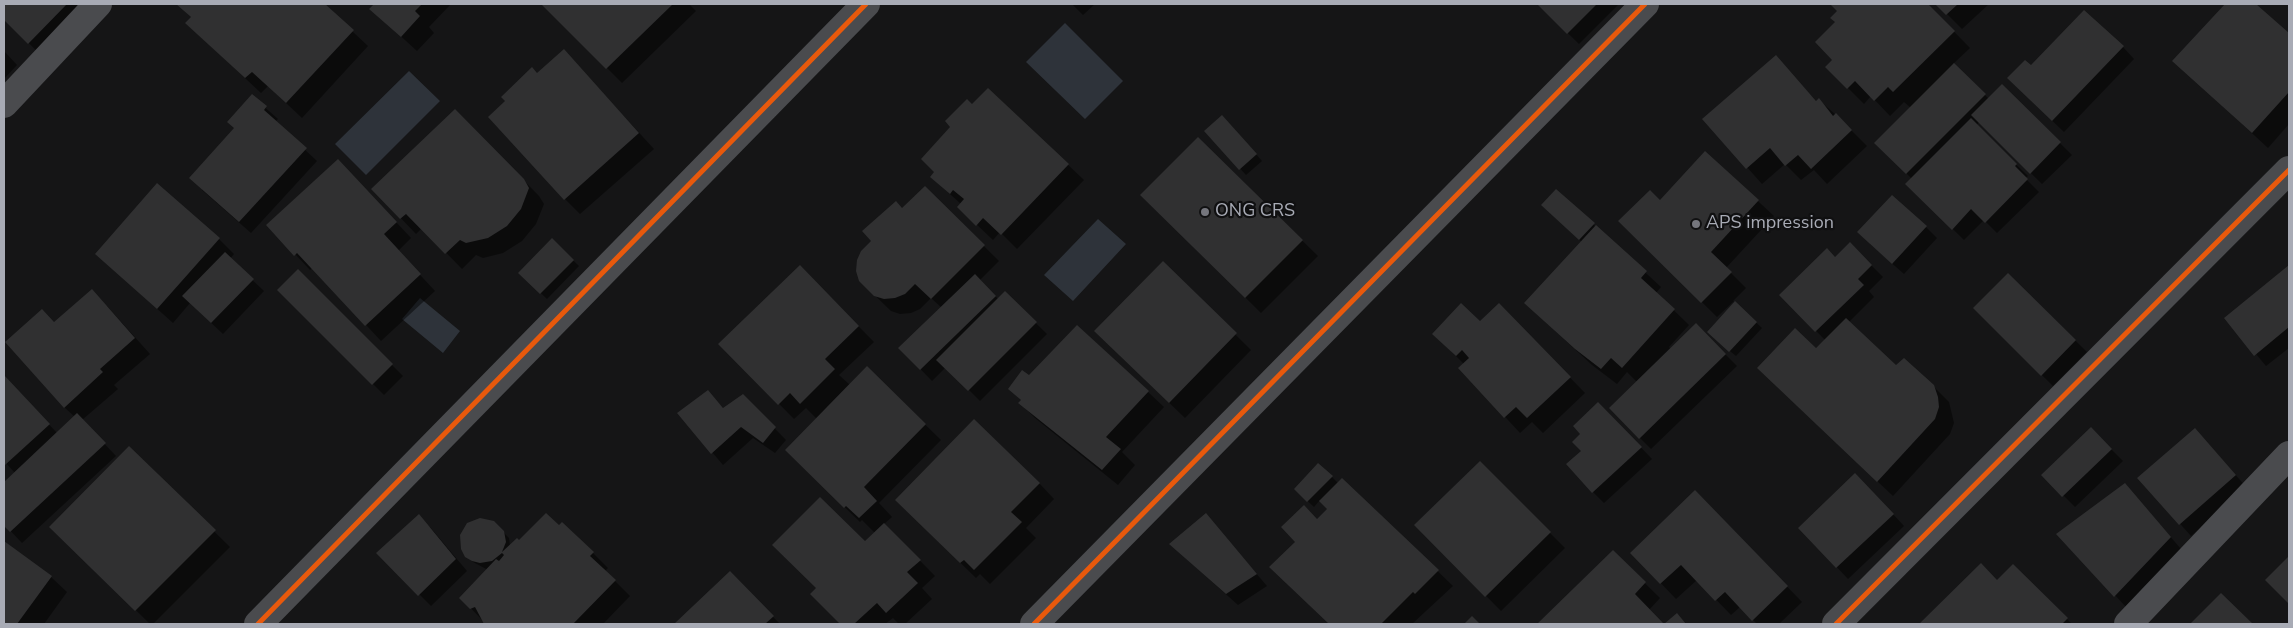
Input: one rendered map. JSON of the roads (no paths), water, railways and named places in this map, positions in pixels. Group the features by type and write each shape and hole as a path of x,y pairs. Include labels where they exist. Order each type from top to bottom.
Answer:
{"street":[{"path":"4,104 98,4"},
{"path":"258,624 866,4"},
{"path":"1034,624 1645,4"},
{"path":"1836,624 2289,170"},
{"path":"2128,624 2289,455"}],"place":[{"name":"ONG CRS","path":"1205,212"},
{"name":"APS impression","path":"1696,224"}]}
